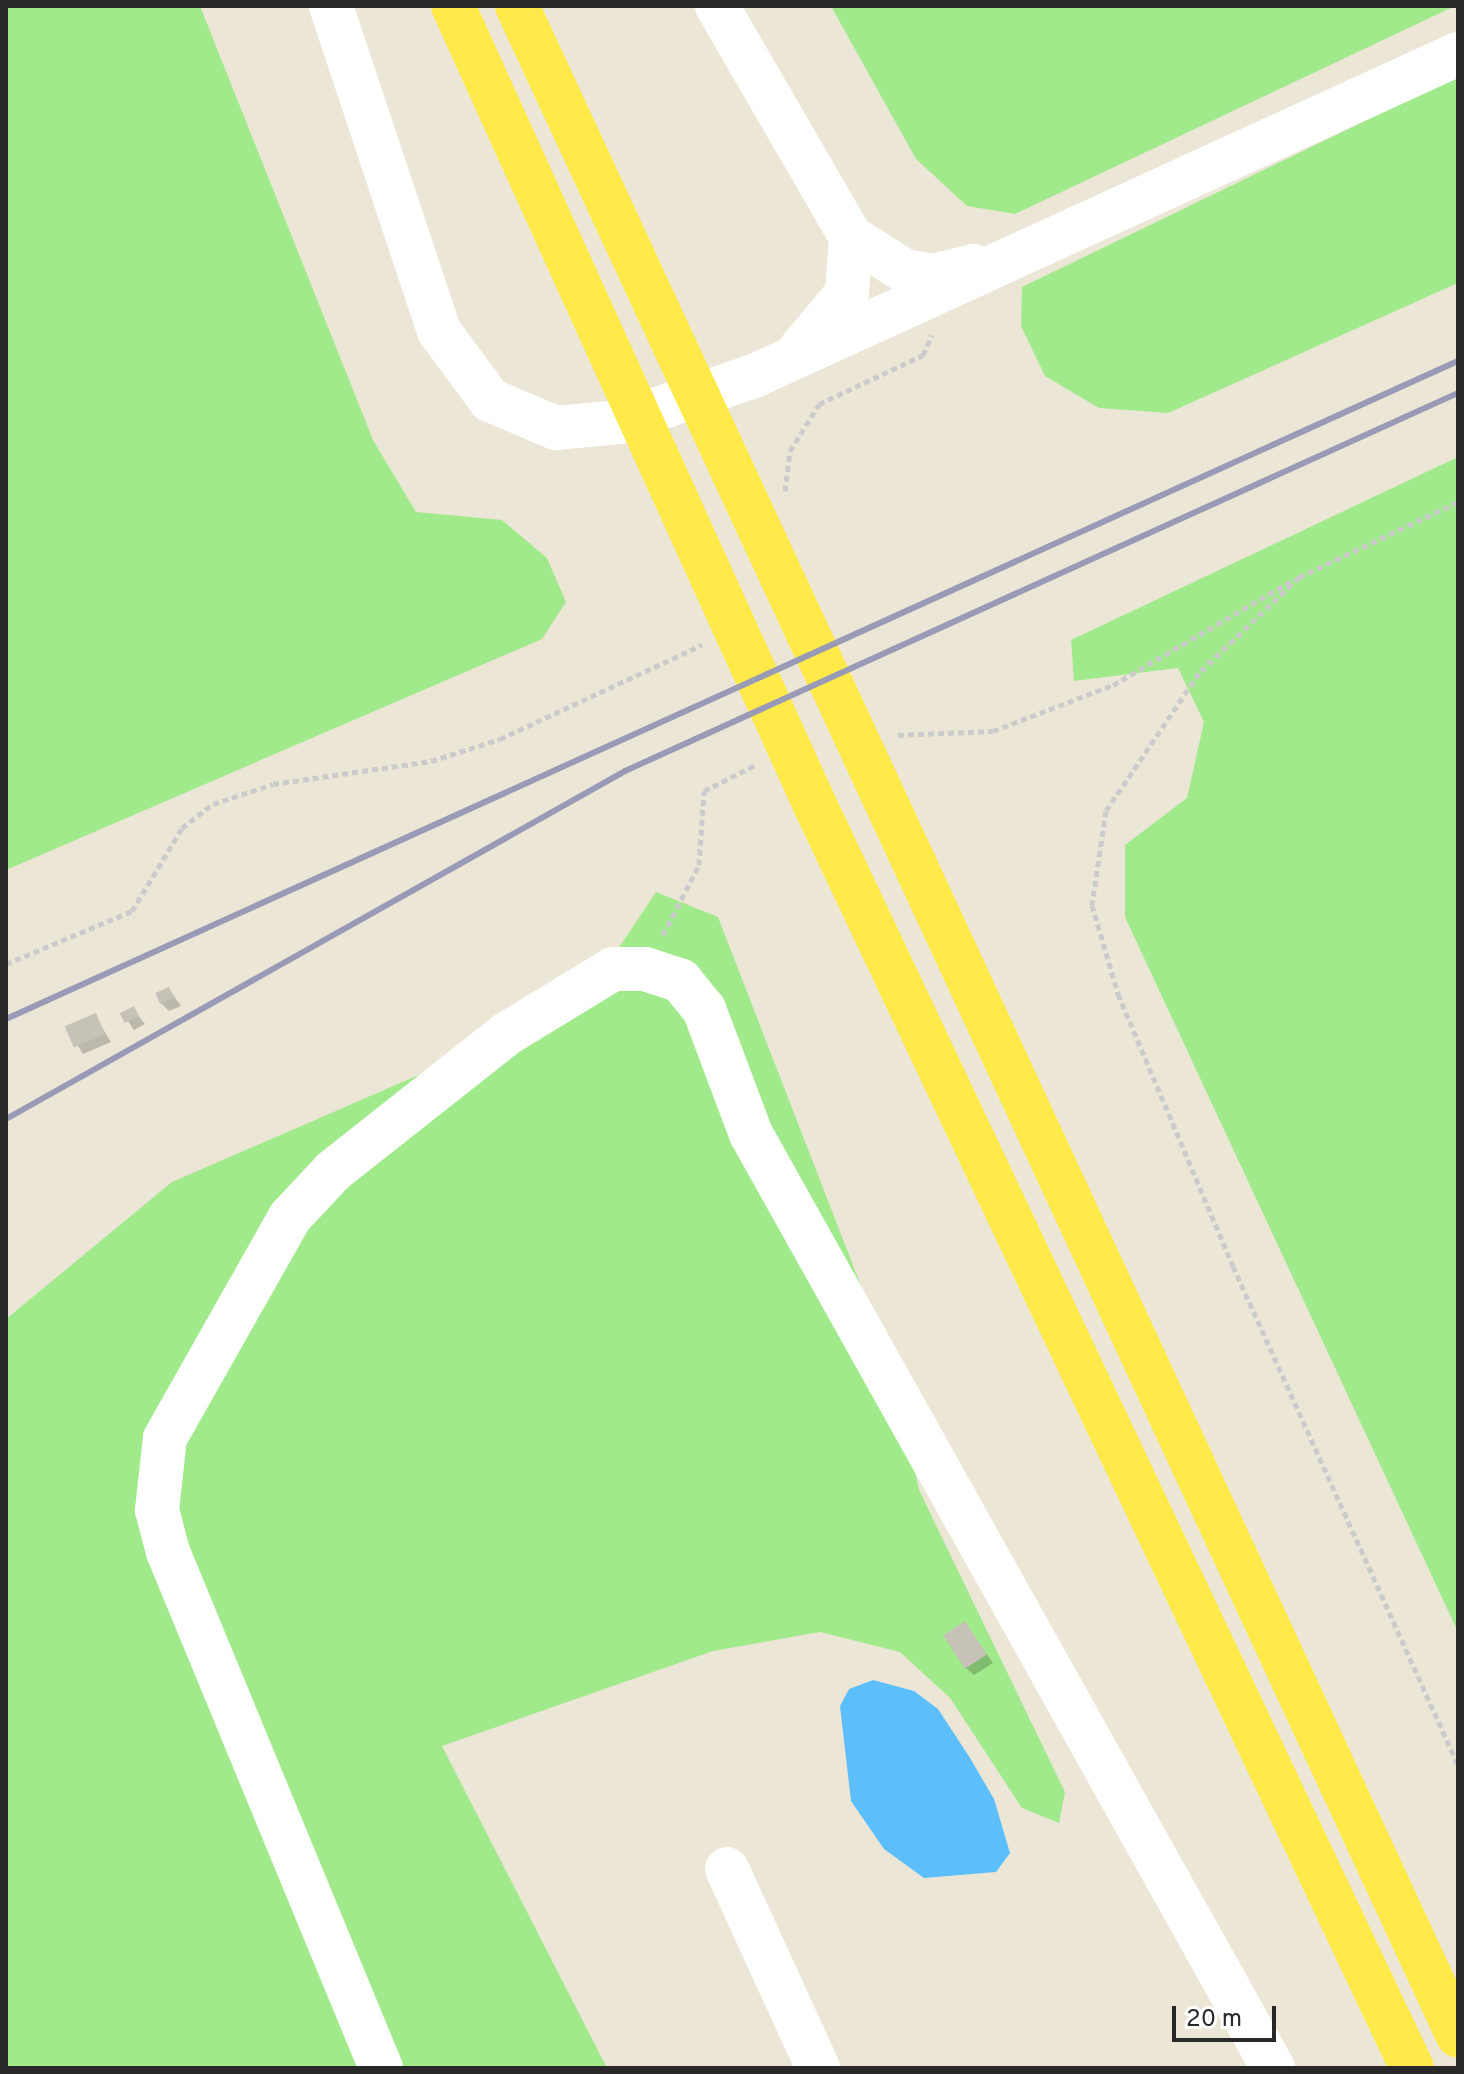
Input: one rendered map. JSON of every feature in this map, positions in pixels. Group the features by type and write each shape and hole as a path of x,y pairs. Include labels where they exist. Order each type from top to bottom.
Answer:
{"main road":[{"path":"453,6 815,805 1412,2068"},
{"path":"517,6 871,779 1458,2036"}],"street":[{"path":"331,6 439,331 490,400 556,428 595,427 754,376 929,301 1458,54"},
{"path":"717,6 851,237 879,261 932,276 1095,221"},
{"path":"754,376 807,343 838,311 853,270 851,237"},
{"path":"381,2068 168,1552 157,1510 165,1438 290,1217 333,1171 508,1033 613,969 645,969 681,981 704,1009 751,1134 1262,2064"},
{"path":"727,1869 818,2068"}],"path":[{"path":"784,502 790,451 801,425 842,389 923,355 931,345 929,301"},
{"path":"884,735 993,731 1100,690 1299,577 1458,502"},
{"path":"1299,577 1199,673 1153,732 1106,811 1092,905 1118,994 1220,1238 1458,1765"},
{"path":"6,964 132,911 182,828 213,804 273,784 431,761 500,739 717,638"},
{"path":"645,969 699,865 704,791 768,758"}],"green space":[{"path":"6,6 200,6 373,440 416,512 502,520 547,558 566,602 542,639 6,870"},
{"path":"831,6 1455,6 1015,214 967,206 916,159"},
{"path":"1458,76 1458,283 1168,413 1099,408 1045,376 1021,326 1022,287"},
{"path":"1458,457 1458,1632 1125,917 1125,845 1187,798 1204,722 1178,668 1074,681 1071,640"},
{"path":"656,892 718,917 894,1371 919,1490 1065,1792 1059,1823 1022,1808 950,1698 900,1652 820,1632 713,1651 442,1746 607,2068 6,2068 6,1319 172,1182 490,1044 590,991"}],"water":[{"path":"873,1680 914,1691 938,1709 970,1758 994,1799 1010,1853 996,1872 924,1878 884,1849 851,1801 840,1706 849,1689"}],"building":[{"path":"169,987 174,998 160,1004 155,993"},
{"path":"134,1006 139,1016 125,1023 120,1013"},
{"path":"96,1013 105,1034 74,1047 65,1026"},
{"path":"965,1621 987,1655 965,1669 943,1635"}],"railway":[{"path":"6,1019 1458,361"},
{"path":"6,1119 625,771 1458,393"}]}
